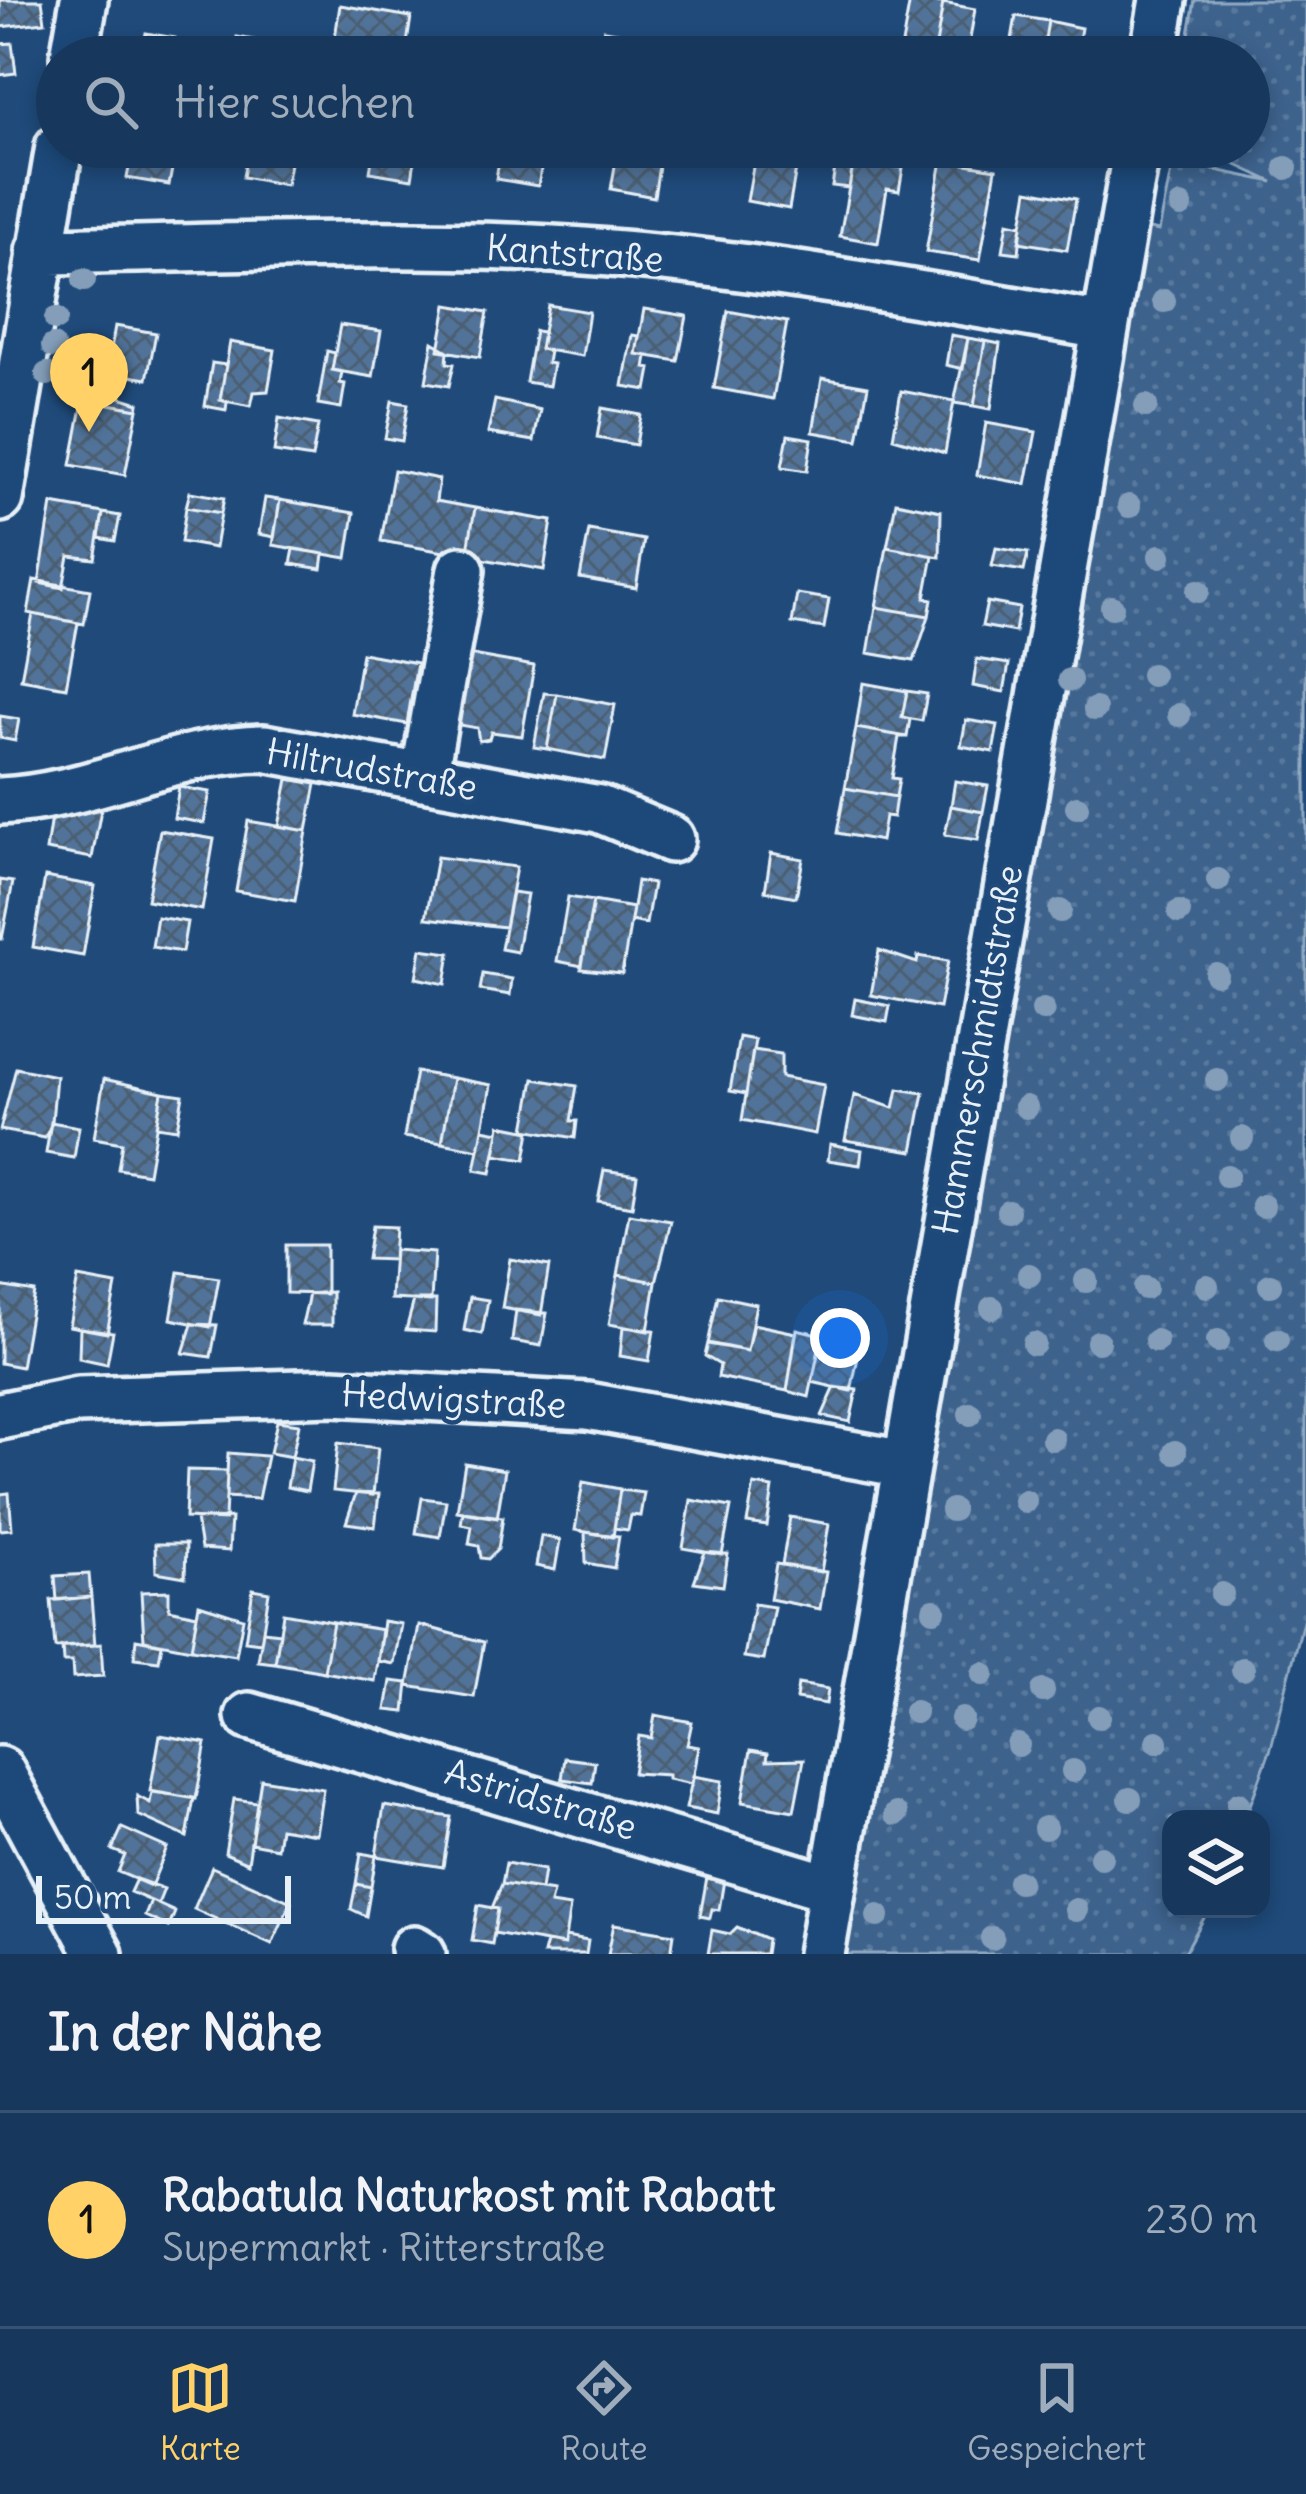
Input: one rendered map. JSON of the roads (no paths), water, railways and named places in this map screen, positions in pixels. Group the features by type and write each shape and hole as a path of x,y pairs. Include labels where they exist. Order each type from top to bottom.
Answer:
{"street":[{"path":"78,36 84,0"},
{"path":"1157,36 1163,0"},
{"path":"0,498 13,353 40,250 54,168"},
{"name":"Hammerschmidtstraße","path":"821,1954 1133,168"},
{"name":"Kantstraße","path":"40,250 413,244 554,249 766,269 1104,326"},
{"path":"424,777 461,571"},
{"name":"Hiltrudstraße","path":"0,801 41,799 218,748 264,748 599,809 671,839"},
{"name":"Hedwigstraße","path":"0,1417 78,1400 356,1393 588,1406 904,1464"},
{"name":"Astridstraße","path":"249,1716 831,1888"},
{"path":"0,1771 99,1954"}],"place":[{"name":"Rabatula Naturkost mit Rabatt","path":"89,432"}]}
